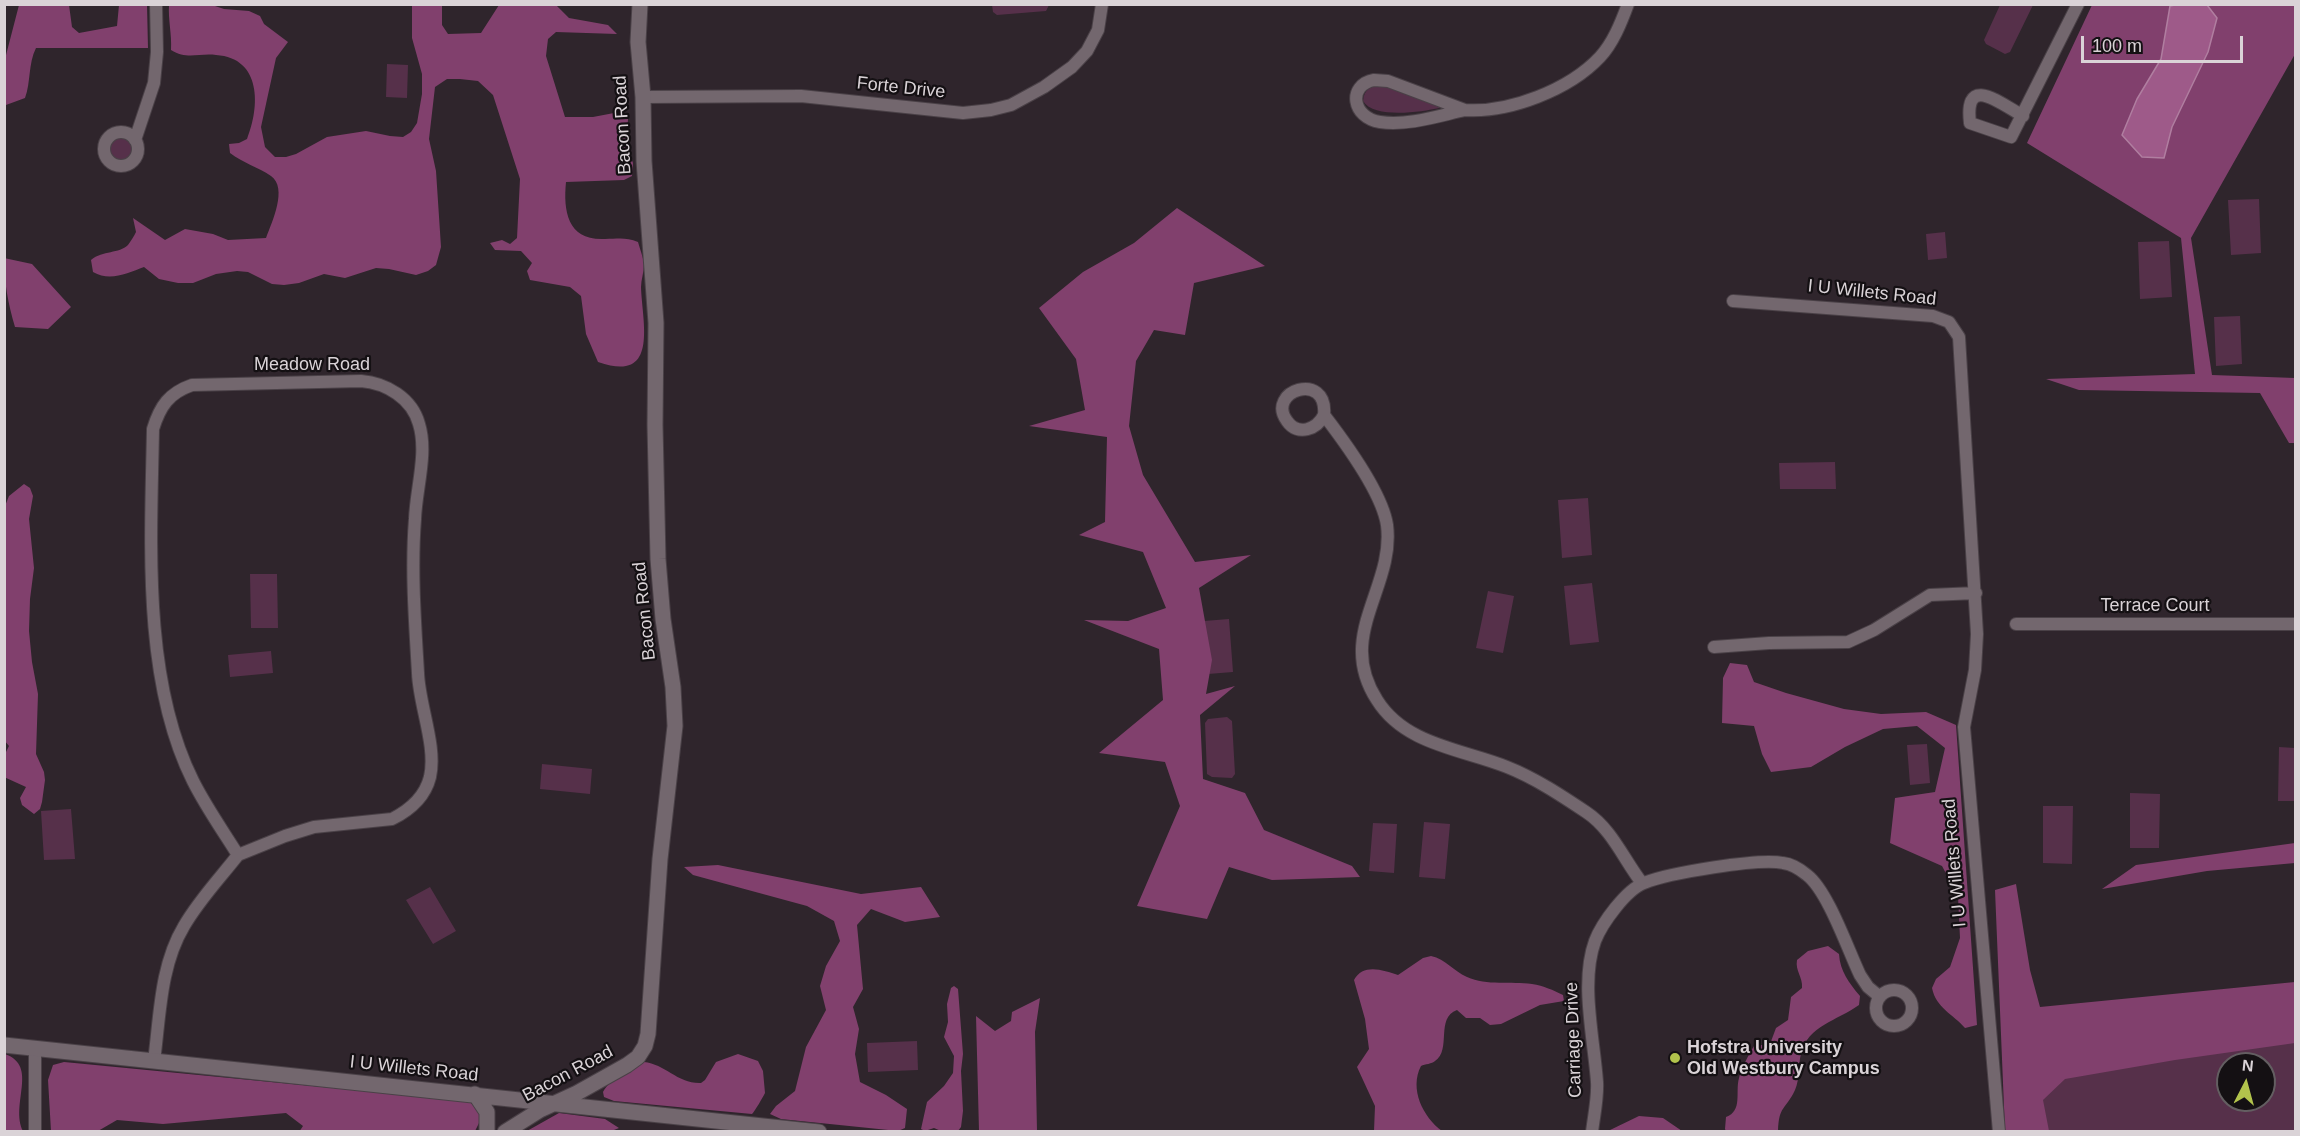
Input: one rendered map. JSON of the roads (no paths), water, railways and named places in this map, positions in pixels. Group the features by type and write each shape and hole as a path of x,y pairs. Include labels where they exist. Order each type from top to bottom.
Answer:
{"street":[{"path":"135,140 154,83 157,52 156,4"},
{"name":"Bacon Road","path":"505,1131 540,1110 558,1103 627,1065 638,1057 645,1046 648,1034 665,808 675,726 673,687 663,619 658,559 655,425 656,323 638,42 640,4"},
{"name":"Forte Drive","path":"643,97 801,96 963,113 991,110 1011,105 1044,87 1072,67 1087,51 1098,30 1102,4"},
{"path":"1465,110 1388,81 1367,81 1359,90 1357,98 1357,107 1361,115 1366,119 1380,122 1419,121 1465,110 1491,109 1541,96 1573,79 1600,57 1614,36 1628,4"},
{"path":"2023,116 1987,95 1974,97 1968,107 1970,123 2011,137 2023,116 2078,4"},
{"name":"I U Willets Road","path":"1732,301 1921,315 1942,319 1954,326 1961,345 1976,593 1976,659 1964,727 1999,1131"},
{"name":"Meadow Road","path":"154,1061 164,979 173,948 194,910 238,855 314,827 392,819 404,813 427,788 431,774 431,754 418,678 413,583 414,518 423,445 420,425 414,411 401,397 385,386 374,382 192,385 168,397 157,415 153,429 151,556 161,681 170,720 192,780 238,855"},
{"path":"1324,415 1374,490 1386,524 1386,555 1367,615 1361,646 1365,674 1377,701 1395,722 1415,735 1508,767 1587,813 1610,835 1642,883 1680,873 1767,861 1794,866 1808,876 1820,890 1860,975 1868,987 1880,997"},
{"path":"1714,647 1848,642 1874,630 1930,595 1976,593"},
{"name":"Terrace Court","path":"2016,624 2295,624"},
{"name":"Carriage Drive","path":"1592,1131 1597,1085 1588,981 1590,960 1595,942 1609,916 1642,883"},
{"name":"I U Willets Road","path":"4,1045 819,1131"},
{"path":"35,1049 35,1131"},
{"path":"475,1094 487,1112 487,1131"}],"place":[{"name":"Hofstra University Old Westbury Campus","path":"1675,1058"}]}
